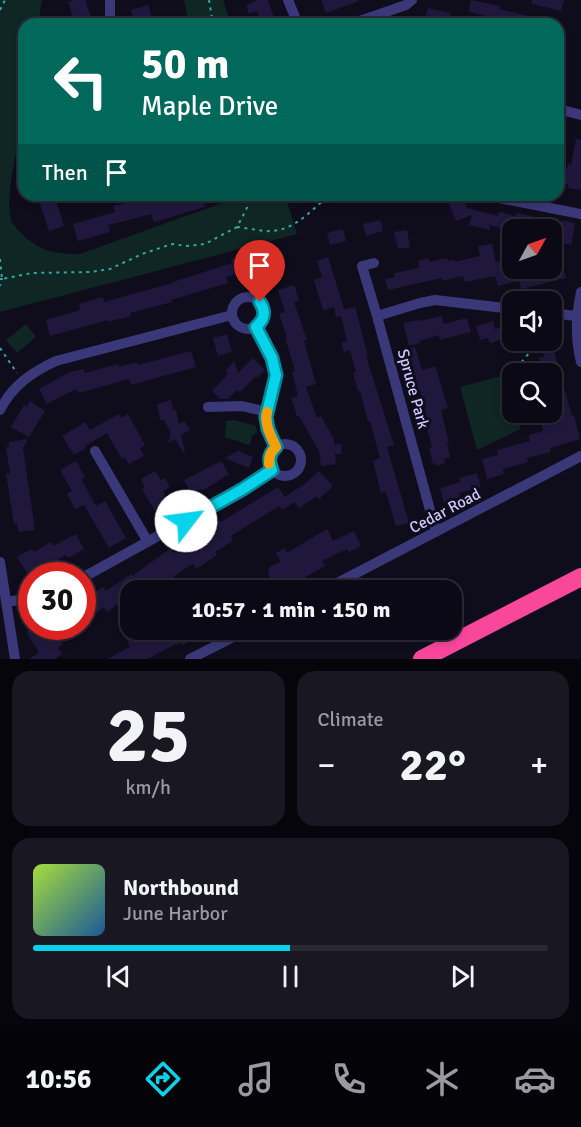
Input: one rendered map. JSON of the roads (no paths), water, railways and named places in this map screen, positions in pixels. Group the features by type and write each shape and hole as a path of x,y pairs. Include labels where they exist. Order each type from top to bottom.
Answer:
{"highway":[{"path":"422,659 581,577"}],"street":[{"path":"110,0 110,18"},
{"path":"288,0 296,18"},
{"path":"368,18 406,5 412,0"},
{"path":"564,110 581,114"},
{"path":"515,201 581,214"},
{"name":"Spruce Park","path":"374,263 362,266 436,532"},
{"path":"581,292 576,316 581,362"},
{"path":"249,297 260,302 264,312 263,318 256,327 241,328 234,322 232,309 238,300 249,297"},
{"path":"377,316 435,300 502,308"},
{"path":"562,314 576,316"},
{"path":"0,410 6,398 24,380 38,369 56,361 232,315"},
{"path":"256,327 272,358 276,375 266,417 268,429 276,447"},
{"path":"208,407 242,406 267,412"},
{"path":"281,444 291,445 299,453 301,463 296,473 286,477 272,470 269,457 271,451 276,447 281,444"},
{"path":"95,451 148,542"},
{"name":"Cedar Road","path":"343,580 581,456"},
{"path":"96,570 243,489 272,470"},
{"path":"0,562 15,659"},
{"path":"6,602 18,600"},
{"path":"190,659 227,640"}]}
